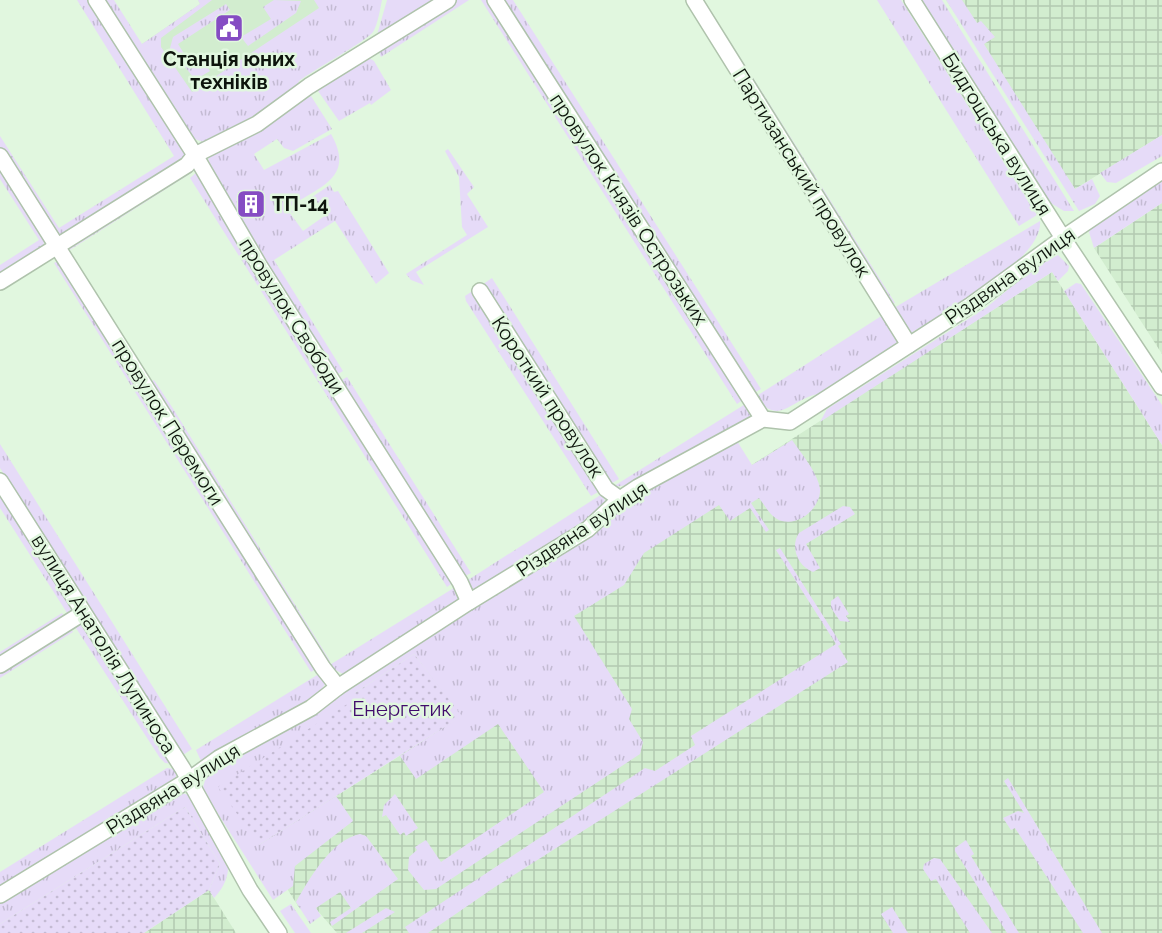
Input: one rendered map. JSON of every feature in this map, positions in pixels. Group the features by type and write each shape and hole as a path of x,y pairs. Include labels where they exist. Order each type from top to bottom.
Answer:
{"street":[{"name":"провулок Свободи","path":"96,0 195,154 259,265 460,582 469,602"},
{"path":"0,282 187,165 195,154 231,134 257,124 309,86 448,0"},
{"name":"провулок Князів Острозьких","path":"495,0 763,419"},
{"name":"Партизанський провулок","path":"694,0 909,345"},
{"name":"Бидгощська вулиця","path":"912,0 1063,238 1162,387"},
{"name":"провулок Перемоги","path":"0,156 323,668 338,687"},
{"name":"Різдвяна вулиця","path":"0,895 190,779 219,758 311,708 338,687 469,602 588,529 620,499 763,419 790,422 971,305 1063,238 1162,171"},
{"name":"Короткий провулок","path":"480,291 606,489 620,499"},
{"name":"вулиця Анатолія Лупиноса","path":"0,480 190,779 250,890 279,933"},
{"path":"0,665 83,613"}],"shaded area":[{"path":"198,0 333,0 200,137 142,44 200,4"},
{"path":"946,0 1162,0 1162,135 1075,189"},
{"path":"1162,203 1162,354 1094,248"},
{"path":"1052,272 1162,445 1162,933 337,933 317,910 300,909 259,845 461,717 428,673"},
{"path":"209,890 236,933 144,933"}],"green space":[{"path":"77,0 90,0 186,156 59,237 0,147 0,136 59,228 174,156"},
{"path":"102,0 114,0 142,44 200,4 198,0 212,0 161,38 161,47 192,92 319,8 314,0 382,0 376,25 369,36 299,81 297,88 251,122 203,142 187,136"},
{"path":"274,0 301,1 296,13 248,46 241,37 271,19 263,7"},
{"path":"387,0 440,0 377,35"},
{"path":"397,0 427,0 393,22"},
{"path":"456,0 469,0 381,57 379,52 381,46"},
{"path":"481,0 490,0 744,399 737,404"},
{"path":"503,0 513,0 761,389 752,394"},
{"path":"700,0 704,0 895,303 892,304"},
{"path":"877,0 901,0 1037,215 1019,226"},
{"path":"921,0 942,0 1074,211 1064,211 1049,202"},
{"path":"946,0 962,0 977,23 981,21 995,37 984,44 1075,189 1092,179 1100,196 1095,204 1079,211"},
{"path":"226,4 230,10 178,44 193,68 204,62 210,71 198,78 193,77 170,48 173,37"},
{"path":"367,57 374,61 391,90 371,105 370,103 339,121 318,91"},
{"path":"311,96 332,129 293,151 284,148 277,139 254,154 264,170 331,134 338,150 339,162 336,172 321,188 287,209 303,231 326,215 315,199 292,213 291,211 330,185 334,192 338,191 389,273 376,284 335,221 274,260 343,371 338,374 335,374 212,180 208,157"},
{"path":"1162,135 1162,156 1116,183 1107,182 1100,173"},
{"path":"448,149 474,187 467,194 488,227 416,272 424,285 411,280 406,274 467,235 462,227 459,177 445,151"},
{"path":"0,164 45,235 43,248 0,276 0,265 39,240 0,179"},
{"path":"194,169 65,253 65,246 185,170"},
{"path":"198,171 454,582 447,587 190,178"},
{"path":"1162,180 1162,203 1094,248 1089,232 1093,226"},
{"path":"1040,221 1037,236 1026,252 1009,269 911,333 894,308"},
{"path":"71,253 152,381 154,380 172,407 330,661 326,664 67,256"},
{"path":"1058,255 1069,266 1068,271 1058,281 1052,272 820,422 827,409 987,307 1034,268"},
{"path":"60,260 319,667 311,672 54,263"},
{"path":"492,278 619,479 612,483 607,482 482,285"},
{"path":"1076,283 1081,284 1162,405 1162,445 1064,291"},
{"path":"474,290 600,491 591,496 466,301 465,296"},
{"path":"886,313 899,338 898,342 818,394 778,411 764,406 755,397"},
{"path":"347,377 471,573 463,577 340,385"},
{"path":"747,403 751,417 661,470 625,485 614,486"},
{"path":"749,430 737,441 752,465 792,440 809,463 820,489 817,502 808,514 796,521 778,520 759,498 751,503 769,530 766,532 750,508 730,521 719,505 644,553 624,585 574,616 632,709 629,719 643,742 640,754 436,889 424,890 408,870 409,857 417,850 415,847 426,840 441,862 544,792 498,724 416,779 400,756 461,716 414,654 355,693 355,699 259,845 336,796 353,821 295,866 293,886 273,900 206,795 203,787 207,774 257,741 286,731 345,689 509,583 546,564 607,522 631,497 663,482"},
{"path":"0,444 192,749 183,755 0,468"},
{"path":"0,493 74,609 73,614 69,616 0,508"},
{"path":"602,494 605,501 603,510 596,518 475,592 470,591 465,582"},
{"path":"843,506 850,507 855,514 806,544 820,568 813,572 807,569 797,555 796,538 799,533"},
{"path":"780,548 841,644 838,646 848,662 495,887 428,933 409,933 405,927 645,768 655,771 695,745 691,736 836,644 776,550"},
{"path":"457,586 459,595 456,602 345,675 328,666"},
{"path":"838,596 849,614 846,616 850,622 840,621 831,608 831,601"},
{"path":"62,613 66,619 0,660 0,652"},
{"path":"83,624 174,764 165,763 160,758 74,625"},
{"path":"70,627 73,632 0,678 0,671"},
{"name":"Енергетик","path":"414,654 462,716 259,845 218,787 355,699 355,693"},
{"path":"322,672 326,683 315,698 201,761 196,750"},
{"path":"167,768 175,769 177,773 175,779 47,860 25,870 0,889 0,872"},
{"path":"1008,778 1102,933 1083,933 1015,828 1011,830 1003,818 1018,811 1024,813 1004,781"},
{"path":"182,793 188,795 225,853 228,871 225,881 214,898 209,890 220,864 185,807 0,924 0,899"},
{"path":"395,794 418,828 406,836 404,832 400,835 386,815 382,817 384,805"},
{"path":"185,807 220,864 209,890 144,933 0,933 0,924"},
{"path":"360,834 366,836 398,879 332,926 330,922 351,908 340,892 316,908 321,916 310,924 296,902 322,861 340,844"},
{"path":"966,840 974,854 971,856 1019,933 1007,933 955,851 955,848"},
{"path":"934,858 940,859 992,933 970,933 936,879 931,881 923,869 924,864"},
{"path":"291,904 311,933 295,933 280,911"},
{"path":"892,907 908,933 893,933 881,914"},
{"path":"386,908 395,912 362,933 346,933"}],"place":[{"name":"Станція юних техніків","path":"229,28"},
{"name":"ТП-14","path":"251,204"}]}
